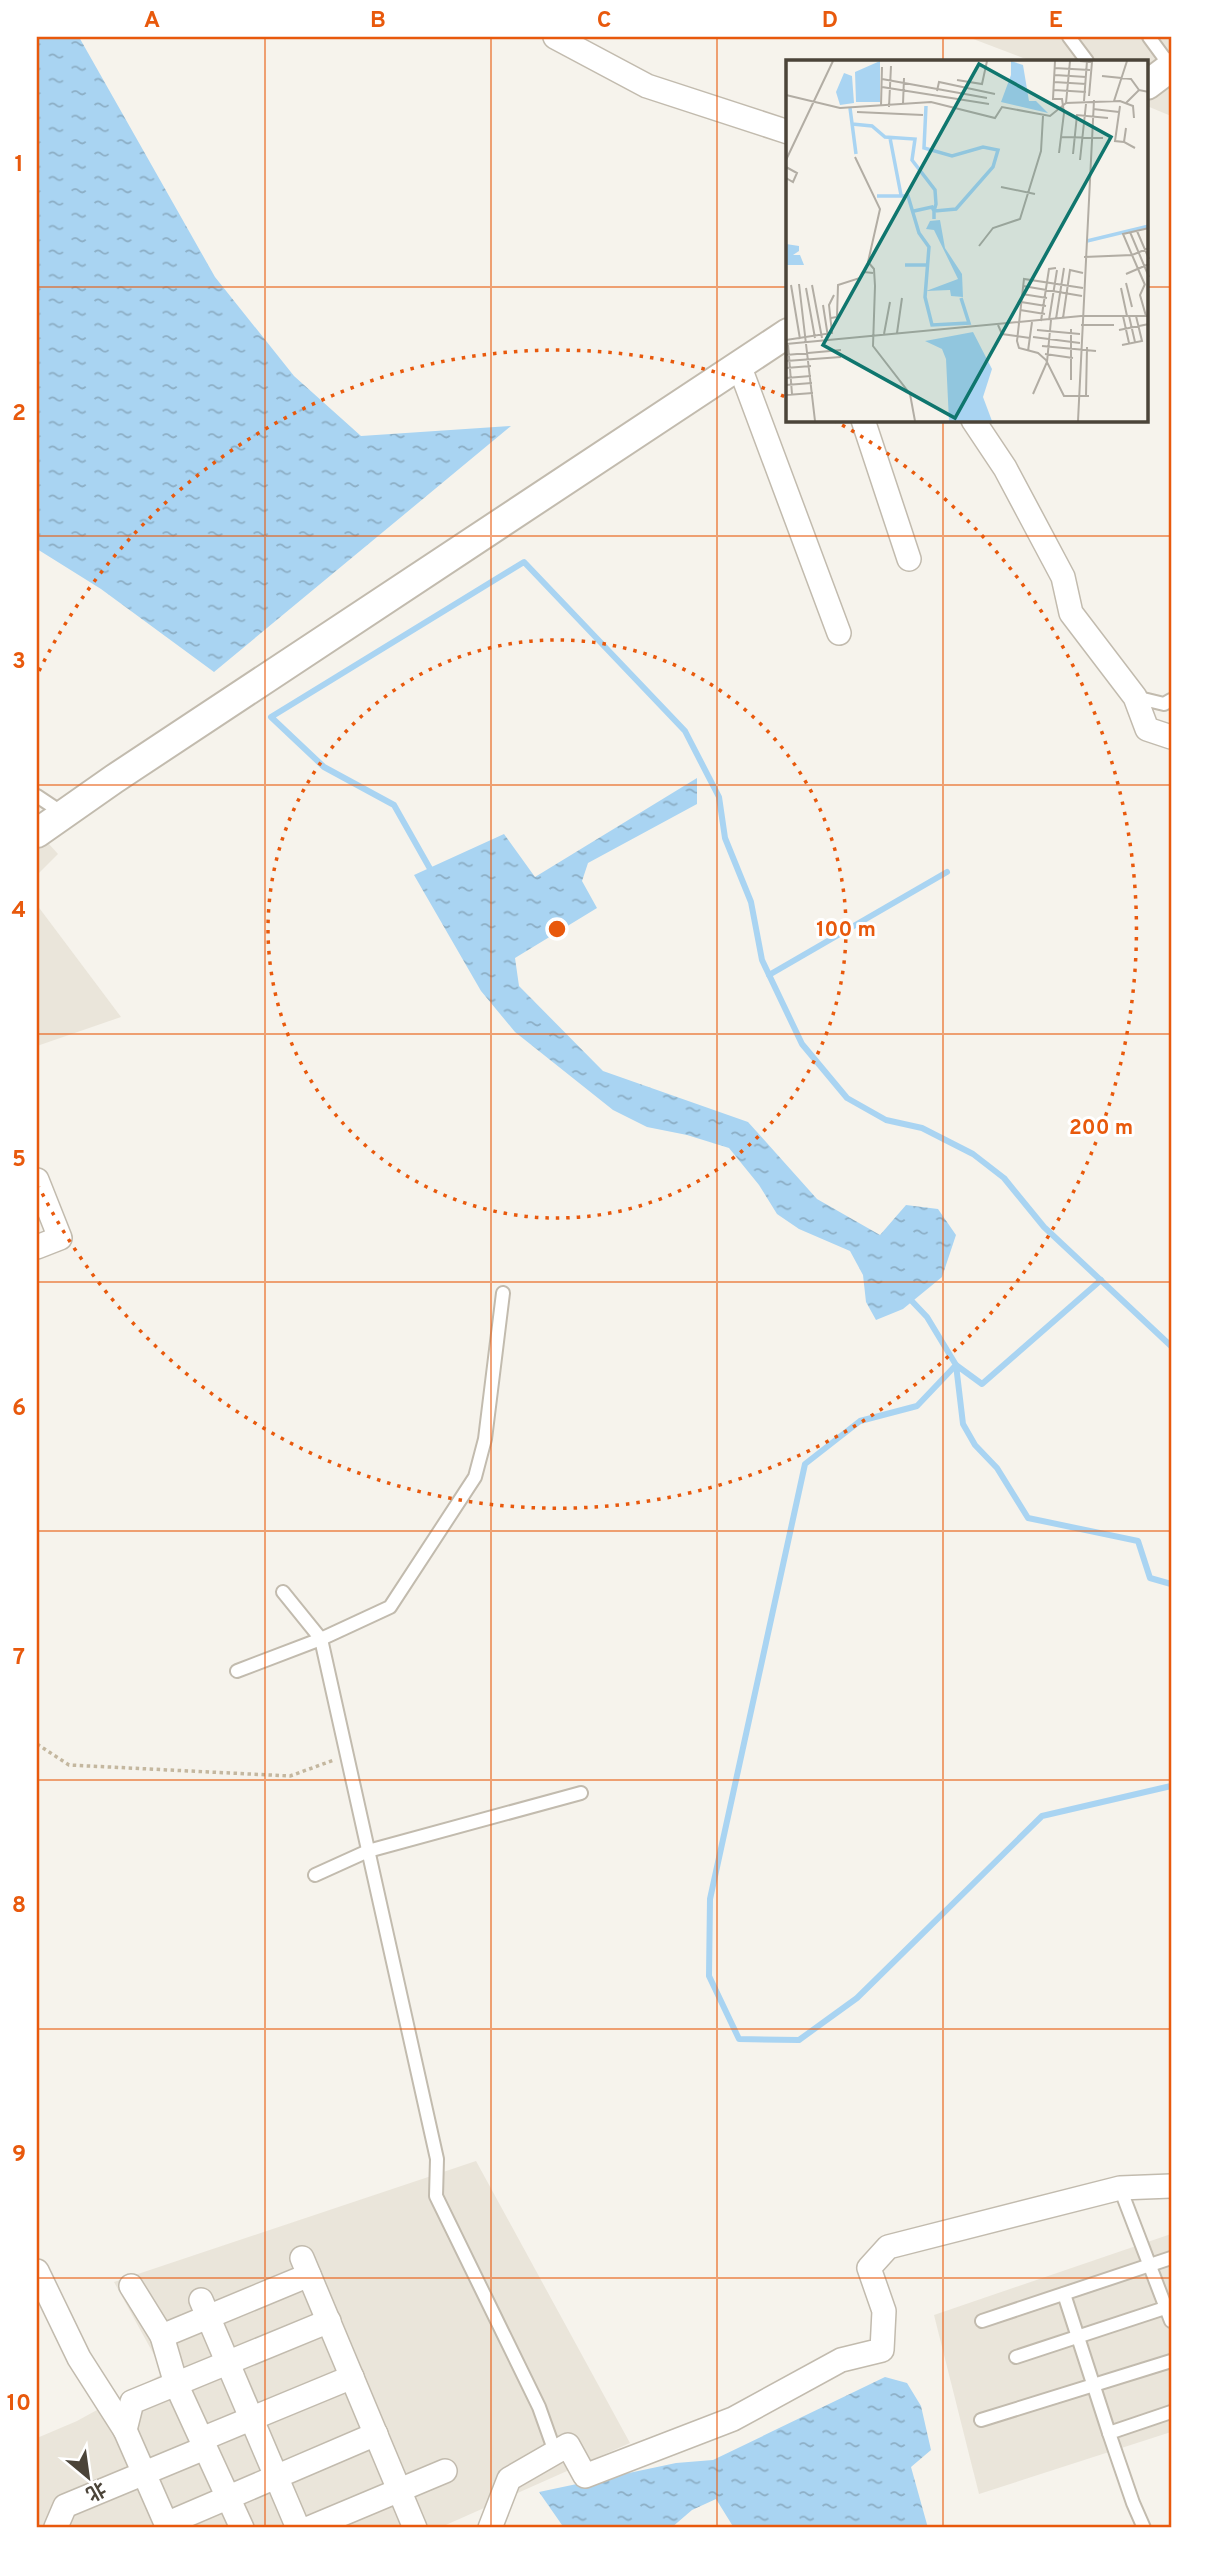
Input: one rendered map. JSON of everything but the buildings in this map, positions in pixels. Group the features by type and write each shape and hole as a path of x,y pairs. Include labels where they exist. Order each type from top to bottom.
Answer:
{"street":[{"path":"555,37 647,86 786,131"},
{"path":"1148,84 1171,67"},
{"path":"37,833 46,805 786,334"},
{"path":"739,365 839,633"},
{"path":"864,422 909,559"},
{"path":"974,422 1005,468 1063,577 1071,613 1135,697 1147,729 1171,737"},
{"path":"37,1183 60,1238 37,1247"},
{"path":"490,2528 509,2479 568,2445 585,2476 733,2419 842,2360 882,2350 884,2311 869,2268 888,2247 1120,2188 1171,2186"},
{"path":"162,2336 204,2309 306,2267 415,2528"},
{"path":"37,2271 79,2358 125,2430 167,2526 229,2496 376,2434"},
{"path":"131,2286 162,2336 176,2384 242,2528"},
{"path":"204,2309 298,2528"},
{"path":"125,2430 132,2402 328,2321"},
{"path":"202,2439 352,2377"},
{"path":"56,2527 65,2506 200,2450 202,2439"},
{"path":"309,2528 445,2471"}],"lane":[{"path":"1069,37 1086,60"},
{"path":"1149,37 1171,67"},
{"path":"1135,697 1164,704 1171,700"},
{"path":"237,1671 321,1639 390,1607 475,1477 485,1439 503,1293"},
{"path":"283,1592 321,1639 437,2159 436,2196 538,2407 555,2452"},
{"path":"315,1875 368,1850 582,1793"},
{"path":"1120,2188 1169,2307 1171,2321"},
{"path":"982,2320 1171,2258"},
{"path":"1064,2294 1109,2433 1144,2528"},
{"path":"1016,2357 1169,2307"},
{"path":"981,2420 1171,2361"},
{"path":"1109,2433 1171,2412"}],"path":[{"path":"37,1744 69,1765 290,1776 347,1755"}],"shaded area":[{"path":"968,37 1171,37 1171,116 1148,106 1148,60 1028,60"},
{"path":"37,831 58,854 37,875"},
{"path":"37,905 121,1017 37,1046"},
{"path":"476,2161 630,2443 439,2528 37,2528 37,2438 77,2421 164,2373 114,2282"},
{"path":"1171,2234 1171,2432 979,2494 934,2315"}],"water":[{"path":"37,37 79,37 215,277 294,376 361,436 511,426 214,672 101,589 37,549"},
{"path":"697,778 697,804 588,863 582,881 597,908 515,958 519,986 603,1071 748,1122 817,1199 880,1235 906,1205 938,1209 956,1235 942,1277 903,1309 876,1320 866,1302 863,1275 850,1251 799,1229 777,1214 759,1185 729,1148 687,1135 647,1127 613,1110 515,1032 481,991 414,875 504,834 535,877"},
{"path":"885,2377 907,2383 921,2406 931,2450 911,2467 928,2528 734,2528 716,2499 692,2510 671,2528 562,2525 539,2492 676,2463 713,2460"}],"waterway":[{"path":"433,874 394,805 324,767 271,717 524,562 685,731 719,797 725,838 751,902 762,960 802,1044 847,1098 886,1120 922,1128 973,1154 1004,1178 1044,1227 1171,1346"},
{"path":"769,975 947,872"},
{"path":"1101,1280 982,1384 956,1365 963,1424 975,1445 997,1468 1028,1518 1138,1541 1150,1578 1171,1584"},
{"path":"908,1297 927,1317 956,1365 917,1406 860,1421 805,1464 710,1899 709,1976 739,2039 799,2040 857,1998 1042,1816 1171,1786"}]}
